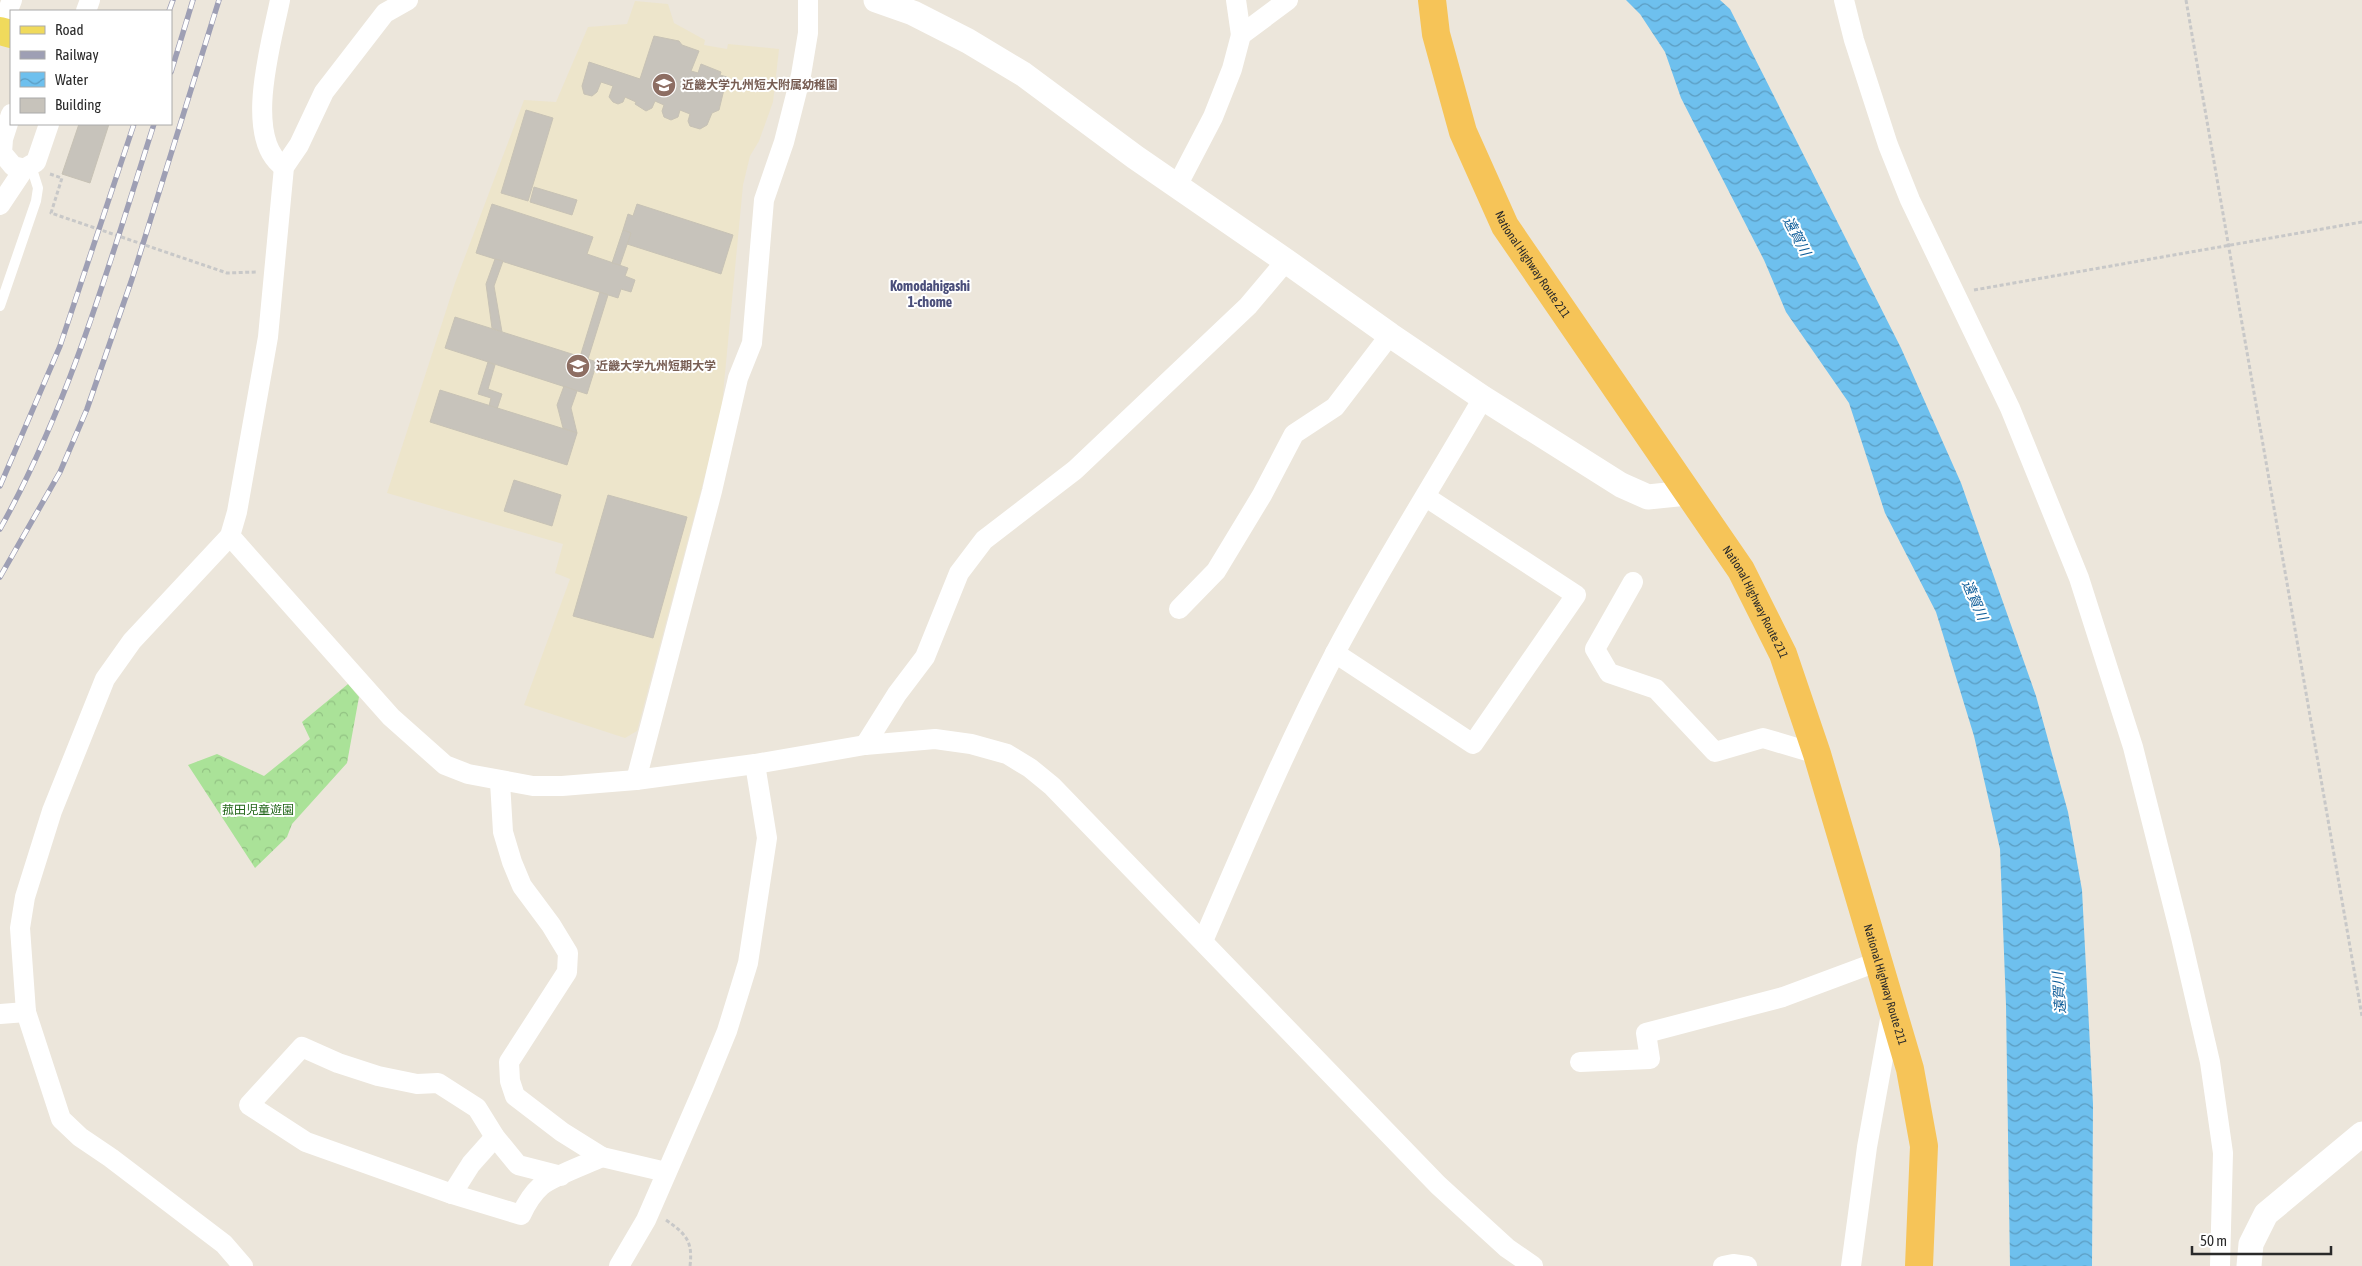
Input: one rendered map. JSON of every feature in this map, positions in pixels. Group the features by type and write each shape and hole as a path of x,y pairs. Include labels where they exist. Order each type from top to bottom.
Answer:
{"highway":[{"name":"National Highway Route 211","path":"1432,0 1436,34 1463,132 1505,226 1687,493 1742,570 1783,654 1817,754 1910,1069 1924,1146 1919,1266"}],"street":[{"path":"0,30 12,0"},
{"path":"280,0 261,99 268,148 274,161 284,167"},
{"path":"243,1266 224,1244 111,1158 80,1137 62,1119 26,1012 20,928 25,897 52,812 105,679 132,641 230,536 237,512 268,337 276,272 284,167 300,145 324,92 386,14 408,0"},
{"path":"636,780 712,491 738,378 752,342 764,200 784,142 801,75 808,33 808,0"},
{"path":"876,0 914,13 968,41 1023,74 1176,186 1390,335 1483,398 1621,485 1648,497 1687,493"},
{"path":"1176,186 1213,117 1232,68 1241,35 1236,0"},
{"path":"1241,35 1288,0"},
{"path":"1844,0 1854,40 1888,145 1910,200 2010,408 2079,578 2133,747 2181,937 2210,1062 2223,1153 2220,1266"},
{"path":"10,118 2,146 2,160 13,166 27,168"},
{"path":"0,205 27,168 39,157 50,125"},
{"path":"865,745 897,694 925,657 959,573 984,540 1075,470 1248,306 1286,261"},
{"path":"1179,609 1216,571 1262,495 1294,434 1334,407 1390,335"},
{"path":"1203,941 1288,746 1335,653 1367,593 1426,497 1483,398"},
{"path":"1335,653 1473,744 1576,595 1426,497"},
{"path":"230,536 391,717 445,765 468,774 500,782 533,786 562,786 636,780 755,764 865,745 935,739 971,744 1007,754 1030,768 1052,786 1203,941 1275,1019 1438,1185 1507,1248 1533,1266"},
{"path":"1633,582 1595,649 1609,673 1656,689 1715,752 1762,738 1817,754"},
{"path":"619,1266 651,1209 727,1031 748,962 767,838 755,764"},
{"path":"500,782 503,832 512,862 522,886 551,925 568,953 567,972 509,1062 510,1080 515,1096 562,1132 602,1157 666,1172"},
{"path":"1580,1062 1650,1059 1646,1033 1783,998 1877,962"},
{"path":"1851,1266 1867,1147 1892,1007"},
{"path":"0,1014 26,1012"},
{"path":"561,1176 518,1165 495,1137 477,1108 438,1083 417,1084 378,1076 338,1063 302,1046 249,1105 306,1142 452,1194 521,1215 527,1201 542,1185 602,1157"},
{"path":"2249,1266 2251,1244 2266,1214 2362,1134"},
{"path":"452,1194 471,1164 495,1137"},
{"path":"1723,1266 1733,1264 1747,1266"}],"lane":[{"path":"0,306 36,201 38,188 27,168"}],"path":[{"path":"2186,0 2362,1016"},
{"path":"49,174 62,178 51,213 227,273 276,272"},
{"path":"1956,293 2362,222"},
{"path":"651,1209 680,1230 692,1248 690,1266"}],"shaded area":[{"name":"近畿大学九州短期大学","path":"635,1 668,4 674,23 705,40 704,45 727,49 728,44 779,49 773,102 759,141 750,156 743,185 721,415 637,731 625,738 524,705 570,579 555,573 563,544 387,493 455,283 524,100 556,102 588,27 627,24"}],"green space":[{"name":"菰田児童遊園","path":"348,684 359,697 347,763 292,824 287,837 255,868 188,765 217,754 264,776 310,739 302,722"}],"water":[{"name":"遠賀川","path":"1626,0 1720,0 1730,9 1901,348 1961,483 2036,696 2068,812 2082,890 2093,1104 2092,1266 2010,1266 2006,1005 2000,849 1974,736 1936,612 1885,513 1849,403 1786,312 1764,260 1681,98 1665,52 1640,14"}],"building":[{"path":"654,36 679,41 682,45 699,51 691,71 698,73 701,64 721,72 720,75 727,77 719,110 712,113 707,125 700,129 690,126 688,121 690,114 680,110 678,117 671,120 664,117 662,111 664,105 655,101 652,108 646,111 635,104 636,102 625,97 623,102 618,104 613,102 609,97 613,86 601,82 597,92 592,96 584,94 582,86 589,62 640,79"},
{"path":"526,110 553,118 528,201 501,193"},
{"path":"79,125 109,125 90,183 62,174"},
{"path":"534,187 577,200 572,215 530,202"},
{"path":"492,204 593,237 587,254 628,268 625,276 635,280 631,292 621,289 618,298 476,253"},
{"path":"637,204 733,235 721,274 627,244 631,233 623,230 628,214 633,216"},
{"path":"623,230 631,233 620,265 612,263"},
{"path":"495,259 503,261 494,286 502,332 492,328 486,284"},
{"path":"600,292 608,295 588,359 580,357"},
{"path":"455,317 597,362 587,394 445,348"},
{"path":"488,362 495,365 488,389 502,394 497,409 489,406 491,398 478,394"},
{"path":"564,386 577,391 571,408 577,433 563,428 557,405"},
{"path":"440,390 577,433 567,465 430,422"},
{"path":"514,480 561,495 552,526 504,511"},
{"path":"608,495 687,517 653,638 573,616"}],"railway":[{"path":"169,10 173,0"},
{"path":"172,69 193,0"},
{"path":"0,577 60,472 87,409 132,279 219,0"},
{"path":"0,486 60,346 134,125"},
{"path":"0,529 48,431 68,381 105,279 154,125"}],"place":[{"name":"近畿大学九州短大附属幼稚園","path":"664,85"},
{"name":"近畿大学九州短期大学","path":"578,366"}],"district":[{"name":"Komodahigashi 1-chome","path":"930,294"}]}
